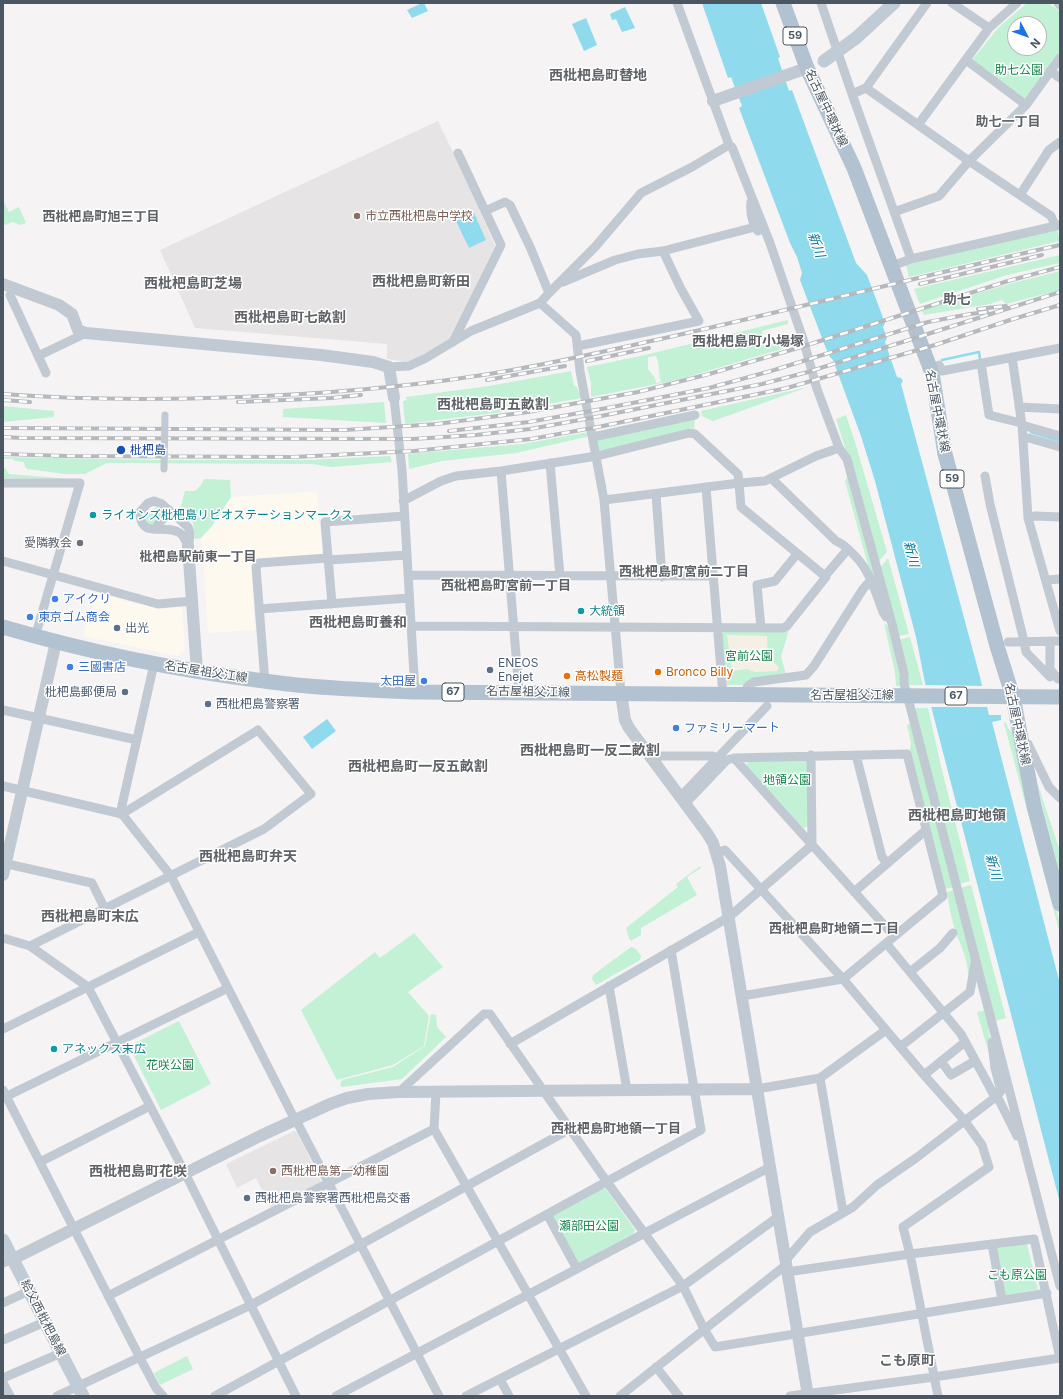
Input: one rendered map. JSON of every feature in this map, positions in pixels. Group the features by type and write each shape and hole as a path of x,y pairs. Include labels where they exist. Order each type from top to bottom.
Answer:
{"main road":[{"name":"名古屋中環状線","path":"783,3 803,69 854,168 932,373 945,454 997,646 1008,697 1022,742 1034,806 1060,904"},
{"path":"803,69 824,61 856,38 894,3"},
{"name":"名古屋祖父江線","path":"3,628 56,642 154,664 265,682 334,688 415,692 1060,697"},
{"name":"給父西枇杷島線","path":"3,1240 8,1261 30,1291 81,1392"}],"street":[{"path":"677,3 718,100 729,145 732,147 770,243 839,448 847,459 892,624 904,674 904,684 1060,1286"},
{"path":"821,3 911,259"},
{"path":"852,94 866,88 928,3"},
{"path":"952,3 989,28"},
{"path":"918,125 989,28 1017,3"},
{"path":"894,212 939,196 969,161 1026,105 1060,58"},
{"path":"966,60 1026,105"},
{"path":"718,100 803,69"},
{"path":"1050,71 1060,78"},
{"path":"866,88 969,161 1051,216 1058,225 911,259 892,266"},
{"path":"1020,195 1049,150 1060,142"},
{"path":"10,294 59,305 72,314 78,330 86,333 321,355 373,362 389,367 409,366 426,358 471,331 540,303 595,247 641,193 692,167 729,145"},
{"path":"452,342 500,245 458,153"},
{"path":"752,197 750,205 755,227 770,243"},
{"path":"485,211 505,202 510,205 531,249 549,293"},
{"path":"558,284 615,260 663,250 755,227"},
{"path":"578,346 699,321 680,287 663,250"},
{"path":"3,284 10,294 46,373"},
{"path":"540,303 576,335 580,370 604,500 614,628 625,720 634,736 707,833 720,866 808,1395"},
{"path":"38,356 86,333"},
{"path":"939,365 942,371 1060,348"},
{"path":"1012,357 1022,424 1028,518 1060,631"},
{"path":"981,363 989,415 1017,422 1060,436"},
{"path":"389,367 394,398 404,500 415,692"},
{"path":"1019,406 1060,409"},
{"path":"164,469 165,415"},
{"path":"593,437 695,415"},
{"path":"404,500 442,481 456,476 501,471 597,456 689,433 695,434 738,474 740,507 825,576"},
{"path":"1023,439 1029,438 1060,447"},
{"path":"604,500 765,481 816,456 839,448"},
{"path":"550,463 560,576"},
{"path":"501,471 519,692"},
{"path":"985,476 990,504 1026,652 1054,678 1050,669 1050,641"},
{"path":"771,478 836,541 841,543 860,560 867,570 883,612 892,624"},
{"path":"3,483 80,483 35,636"},
{"path":"706,487 723,695"},
{"path":"656,494 662,576"},
{"path":"188,546 183,536 178,532 148,529 140,520 140,512 148,503 154,501 159,502 190,530 188,546 197,671"},
{"path":"156,529 170,511"},
{"path":"332,604 325,522 404,516"},
{"path":"1028,518 1035,516 1060,517"},
{"path":"411,626 783,628 787,626 826,577 825,576 848,549"},
{"path":"761,628 757,586 775,581 797,554"},
{"path":"265,682 256,567 259,563 407,555"},
{"path":"3,561 158,604 193,601"},
{"path":"408,575 611,577 714,576"},
{"path":"1046,580 1060,579"},
{"path":"743,695 748,686 754,682 806,675 814,666 863,589 871,580"},
{"path":"259,609 409,598"},
{"path":"1008,642 1060,641"},
{"path":"56,642 40,718 4,867 92,883 104,909"},
{"path":"121,814 154,664"},
{"path":"683,800 716,759 767,706"},
{"path":"3,710 137,740"},
{"path":"30,946 264,829 311,794 258,730 121,814"},
{"path":"1022,742 1028,744 1049,787 1060,798"},
{"path":"856,754 882,857 887,863"},
{"path":"683,800 727,760 734,758 811,755 907,754 943,896 843,979 742,996"},
{"path":"510,1044 729,917 812,845 811,755"},
{"path":"653,761 660,756 713,756 716,759"},
{"path":"734,758 894,936"},
{"path":"3,786 121,814 171,876 439,1396"},
{"path":"854,892 926,830"},
{"path":"716,853 725,850 843,979 964,1120 982,1145 989,1167 902,1228 910,1254 938,1396"},
{"path":"3,1029 199,932"},
{"path":"910,972 940,948 953,933"},
{"path":"3,938 30,946 88,987 185,1173 296,1396"},
{"path":"886,943 961,1034 1025,1151"},
{"path":"215,1396 701,1130 671,950"},
{"path":"900,1047 970,992 976,960"},
{"path":"610,986 627,1090"},
{"path":"163,1396 156,1388 140,1358 40,1162 4,1095 228,988"},
{"path":"399,1092 484,1014 490,1014 607,1182 683,1286 704,1329 715,1347 1047,1293"},
{"path":"620,1396 786,1266 810,1232 853,1207 877,1185 916,1158 996,1097 1001,1091 995,1068 990,1015"},
{"path":"8,1261 185,1173 296,1120 347,1098 368,1094 399,1092 757,1089 820,1078 886,1030"},
{"path":"924,1075 965,1042"},
{"path":"941,1061 951,1075 975,1061"},
{"path":"820,1078 843,1212"},
{"path":"436,1092 434,1129 586,1396"},
{"path":"40,1162 150,1106"},
{"path":"108,1296 434,1129"},
{"path":"57,1396 81,1392 140,1358 251,1305 570,1129"},
{"path":"336,1396 770,1167"},
{"path":"548,1214 577,1269"},
{"path":"466,1396 683,1286 778,1217"},
{"path":"786,1266 910,1254 1034,1239 1060,1358 808,1395 790,1396"},
{"path":"992,1244 1002,1300"},
{"path":"3,1303 30,1291"},
{"path":"3,1340 45,1322"},
{"path":"3,1378 61,1353"},
{"path":"656,1367 679,1396"},
{"path":"500,1379 509,1396"},
{"path":"3,1383 10,1396"}],"shaded area":[{"name":"市立西枇杷島中学校","path":"438,121 469,186 495,246 449,341 406,362 387,359 387,344 195,328 160,250"},
{"path":"317,491 322,551 320,554 254,558 251,562 255,630 208,633 201,538 212,526 231,497"},
{"name":"出光","path":"96,592 129,602 159,608 179,606 182,608 185,649 178,656 83,636"},
{"name":"西枇杷島第一幼稚園","path":"294,1131 297,1132 321,1181 319,1185 271,1208 256,1178 237,1188 226,1164"}],"green space":[{"name":"助七公園","path":"1027,3 1048,3 1060,11 1060,52 1026,98 1021,98 975,63 973,59 998,28 1007,20 1007,56 1047,56 1047,16 1012,16"},
{"path":"3,200 9,212 19,207 26,223 20,225 13,222 5,225 3,223"},
{"path":"1057,229 1060,241 909,277 906,265"},
{"path":"1060,255 1060,263 1007,275 920,304 914,289"},
{"path":"1060,271 1060,290 1006,304 1002,300 990,304 924,315 922,310 1009,284"},
{"path":"788,320 788,324 762,331 765,345 793,338 795,345 677,380 591,397 591,383 587,367 645,355","holes":["656,356 661,382 656,383 655,378 648,369 648,357"]},
{"path":"571,371 574,386 576,386 582,398 503,412 405,424 403,401 407,400 406,397 489,386"},
{"path":"808,387 713,421 702,416 701,411"},
{"path":"384,402 386,423 283,417 283,409"},
{"path":"3,406 54,411 54,417 3,422"},
{"path":"846,415 887,552 878,562 860,496 836,419"},
{"path":"695,417 694,429 691,428 602,451 598,449 597,439"},
{"path":"589,432 590,436 516,453 442,461 409,469 408,454 522,444"},
{"path":"390,456 392,462 332,467 312,464 107,463 85,474 65,474 27,469 24,462 15,461 13,459 3,459 3,457 155,460 308,460"},
{"path":"845,461 885,607 869,569 845,481 847,478"},
{"path":"3,468 5,468 9,474 71,479 3,478"},
{"path":"204,479 230,480 231,497 212,526 201,538 195,539 193,523 180,510 185,491 195,491"},
{"path":"156,508 161,508 167,514 156,526 148,524 146,516 148,512"},
{"path":"888,558 909,634 898,636 880,568"},
{"path":"884,623 889,627 901,683 899,686 896,686 895,672"},
{"name":"宮前公園","path":"725,630 789,630 781,656 786,675 744,685 727,685 722,634"},
{"path":"910,637 923,685 907,685 899,640"},
{"path":"916,708 928,708 970,881 959,884 915,711"},
{"path":"1006,722 1008,728 1013,733 1030,809 1060,924 1060,934 1004,723"},
{"path":"912,723 954,887 945,889 910,750 911,743 907,725"},
{"name":"地領公園","path":"805,759 808,761 808,826 803,828 746,765 749,760"},
{"path":"1037,782 1060,851 1060,874 1041,801"},
{"path":"700,866 701,868 687,877 697,895 641,928 641,935 631,941 626,928 678,887 676,884"},
{"path":"971,885 1006,1018 995,1021 960,888"},
{"path":"955,890 972,961 968,978 966,960 950,912 947,892"},
{"path":"414,933 443,967 408,992 429,1016 424,1046 393,1065 337,1080 301,1010 375,952 380,958"},
{"path":"631,947 636,949 641,956 640,960 596,985 592,979 593,975"},
{"path":"986,1010 987,1015 993,1068 977,1012"},
{"path":"431,1014 436,1015 437,1027 446,1037 402,1079 342,1087 340,1085 342,1080 393,1067 425,1046"},
{"name":"花咲公園","path":"179,1021 211,1084 161,1110 129,1046"},
{"name":"瀬部田公園","path":"601,1188 606,1189 635,1230 633,1234 579,1263 552,1219 553,1214"},
{"name":"こも原公園","path":"1027,1244 1038,1289 1003,1296 995,1248"},
{"path":"187,1356 193,1369 160,1385 154,1373"}],"sand":[{"path":"727,635 767,636 768,657 779,667 777,671 755,672 747,669 732,671"}],"water":[{"path":"424,3 428,11 412,18 407,10"},
{"name":"新川","path":"702,3 761,3 780,57 778,58 789,91 792,90 856,263 867,275 885,323 883,327 887,338 885,342 897,377 901,378 903,381 901,384 989,715 1001,715 1001,720 992,722 1060,984 1060,1203 925,683 916,637 875,481 861,436 833,360 825,346 800,280 802,273 797,257 790,243 739,108 742,106 731,77 728,78"},
{"path":"625,7 635,28 622,32 616,19 612,20 610,14"},
{"path":"586,18 597,45 584,51 572,24"},
{"path":"474,213 486,240 469,248 456,221"},
{"path":"327,719 336,731 312,749 303,737"}],"pier":[{"path":"923,685 984,686 989,707 929,707"}],"waterway":[{"path":"942,360 979,352 980,359"},
{"path":"1031,432 1060,441"}],"railway":[{"path":"3,394 92,398 210,398 329,392 447,380 544,364 656,340 1060,245"},
{"path":"920,284 1042,255"},
{"path":"3,428 345,430 437,424 528,412 638,392 709,374 798,348 1008,281 1060,267"},
{"path":"3,437 413,439 476,435 530,429 762,384 808,372 1060,292"},
{"path":"3,454 66,456 294,457 414,451 531,439 598,427 787,388 935,345 1060,305"},
{"path":"978,309 1006,306"},
{"path":"449,431 529,422 709,388 771,371 928,322 987,312"},
{"path":"587,361 649,348"},
{"path":"487,380 565,366"},
{"path":"238,402 331,398 361,395"},
{"path":"3,400 30,402"}],"place":[{"name":"市立西枇杷島中学校","path":"357,216"},
{"name":"枇杷島","path":"121,450"},
{"name":"ライオンズ枇杷島リビオステーションマークス","path":"93,515"},
{"name":"愛隣教会","path":"80,543"},
{"name":"アイクリ","path":"55,599"},
{"name":"大統領","path":"581,611"},
{"name":"東京ゴム商会","path":"30,617"},
{"name":"出光","path":"117,628"},
{"name":"三國書店","path":"70,667"},
{"name":"ENEOS Enejet","path":"490,670"},
{"name":"Bronco Billy","path":"658,672"},
{"name":"高松製麺","path":"567,676"},
{"name":"太田屋","path":"424,681"},
{"name":"枇杷島郵便局","path":"125,692"},
{"name":"西枇杷島警察署","path":"208,704"},
{"name":"ファミリーマート","path":"676,728"},
{"name":"アネックス末広","path":"54,1049"},
{"name":"西枇杷島第一幼稚園","path":"273,1171"},
{"name":"西枇杷島警察署西枇杷島交番","path":"247,1198"}],"district":[{"name":"西枇杷島町替地","path":"598,76"},
{"name":"助七一丁目","path":"1008,122"},
{"name":"西枇杷島町旭三丁目","path":"101,217"},
{"name":"西枇杷島町新田","path":"421,282"},
{"name":"西枇杷島町芝場","path":"193,284"},
{"name":"助七","path":"957,300"},
{"name":"西枇杷島町七畝割","path":"290,318"},
{"name":"西枇杷島町小場塚","path":"748,342"},
{"name":"西枇杷島町五畝割","path":"493,405"},
{"name":"枇杷島駅前東一丁目","path":"198,557"},
{"name":"西枇杷島町宮前二丁目","path":"684,572"},
{"name":"西枇杷島町宮前一丁目","path":"506,586"},
{"name":"西枇杷島町養和","path":"358,623"},
{"name":"西枇杷島町一反二畝割","path":"590,751"},
{"name":"西枇杷島町一反五畝割","path":"418,767"},
{"name":"西枇杷島町地領","path":"957,816"},
{"name":"西枇杷島町弁天","path":"248,857"},
{"name":"西枇杷島町末広","path":"90,917"},
{"name":"西枇杷島町地領二丁目","path":"834,929"},
{"name":"西枇杷島町地領一丁目","path":"616,1129"},
{"name":"西枇杷島町花咲","path":"138,1172"},
{"name":"こも原町","path":"907,1361"}]}
